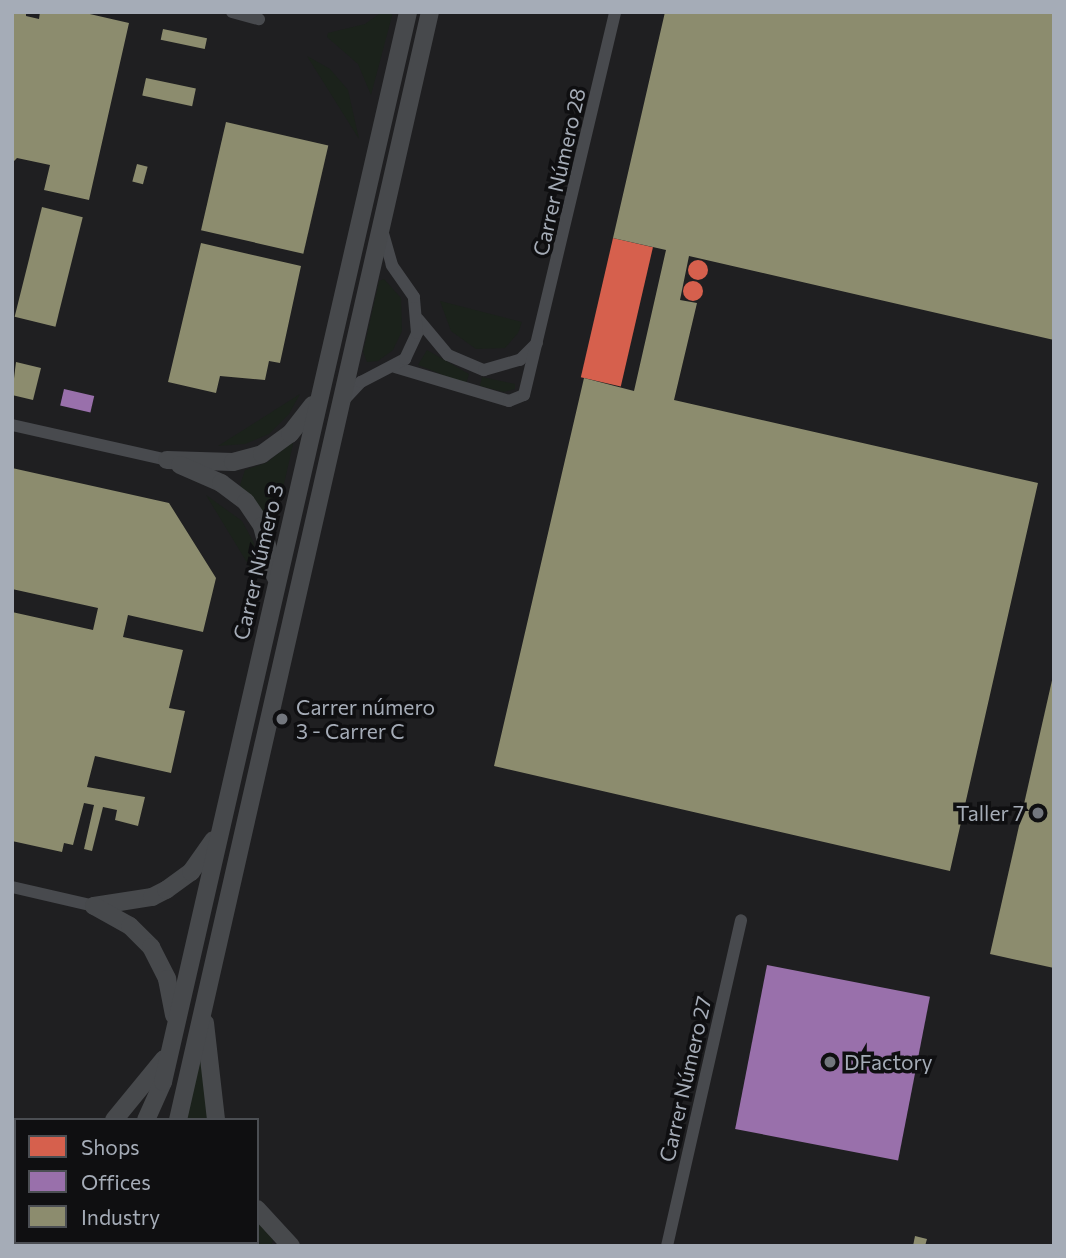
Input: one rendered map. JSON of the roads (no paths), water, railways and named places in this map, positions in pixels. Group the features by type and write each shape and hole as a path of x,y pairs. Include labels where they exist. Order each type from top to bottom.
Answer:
{"main road":[{"name":"Carrer Número 3","path":"147,1118 158,1098 170,1051 408,12"},
{"path":"178,1118 430,12"},
{"path":"167,460 233,462 262,454 302,422 320,393"},
{"path":"167,460 221,483 246,502 268,542 276,586"},
{"path":"94,906 152,897 172,887 201,861 222,825"},
{"path":"94,906 130,926 151,947 167,979 175,1024"},
{"path":"204,1010 209,1087 216,1118"},
{"path":"116,1118 170,1051"},
{"path":"259,1211 291,1246"}],"street":[{"path":"232,12 259,19"},
{"name":"Carrer Número 28","path":"395,367 459,390 517,401 528,388 615,12"},
{"path":"339,410 361,382 395,367 413,347 418,319 414,297 387,252 384,213"},
{"path":"418,319 447,355 484,370 520,360 540,340"},
{"path":"12,425 167,460"},
{"path":"12,887 94,906"},
{"name":"Carrer Número 27","path":"667,1246 741,920"}],"place":[{"name":"Carrer número 3 - Carrer C","path":"282,719"},
{"name":"Taller 7","path":"1038,813"},
{"name":"DFactory","path":"830,1062"}]}
